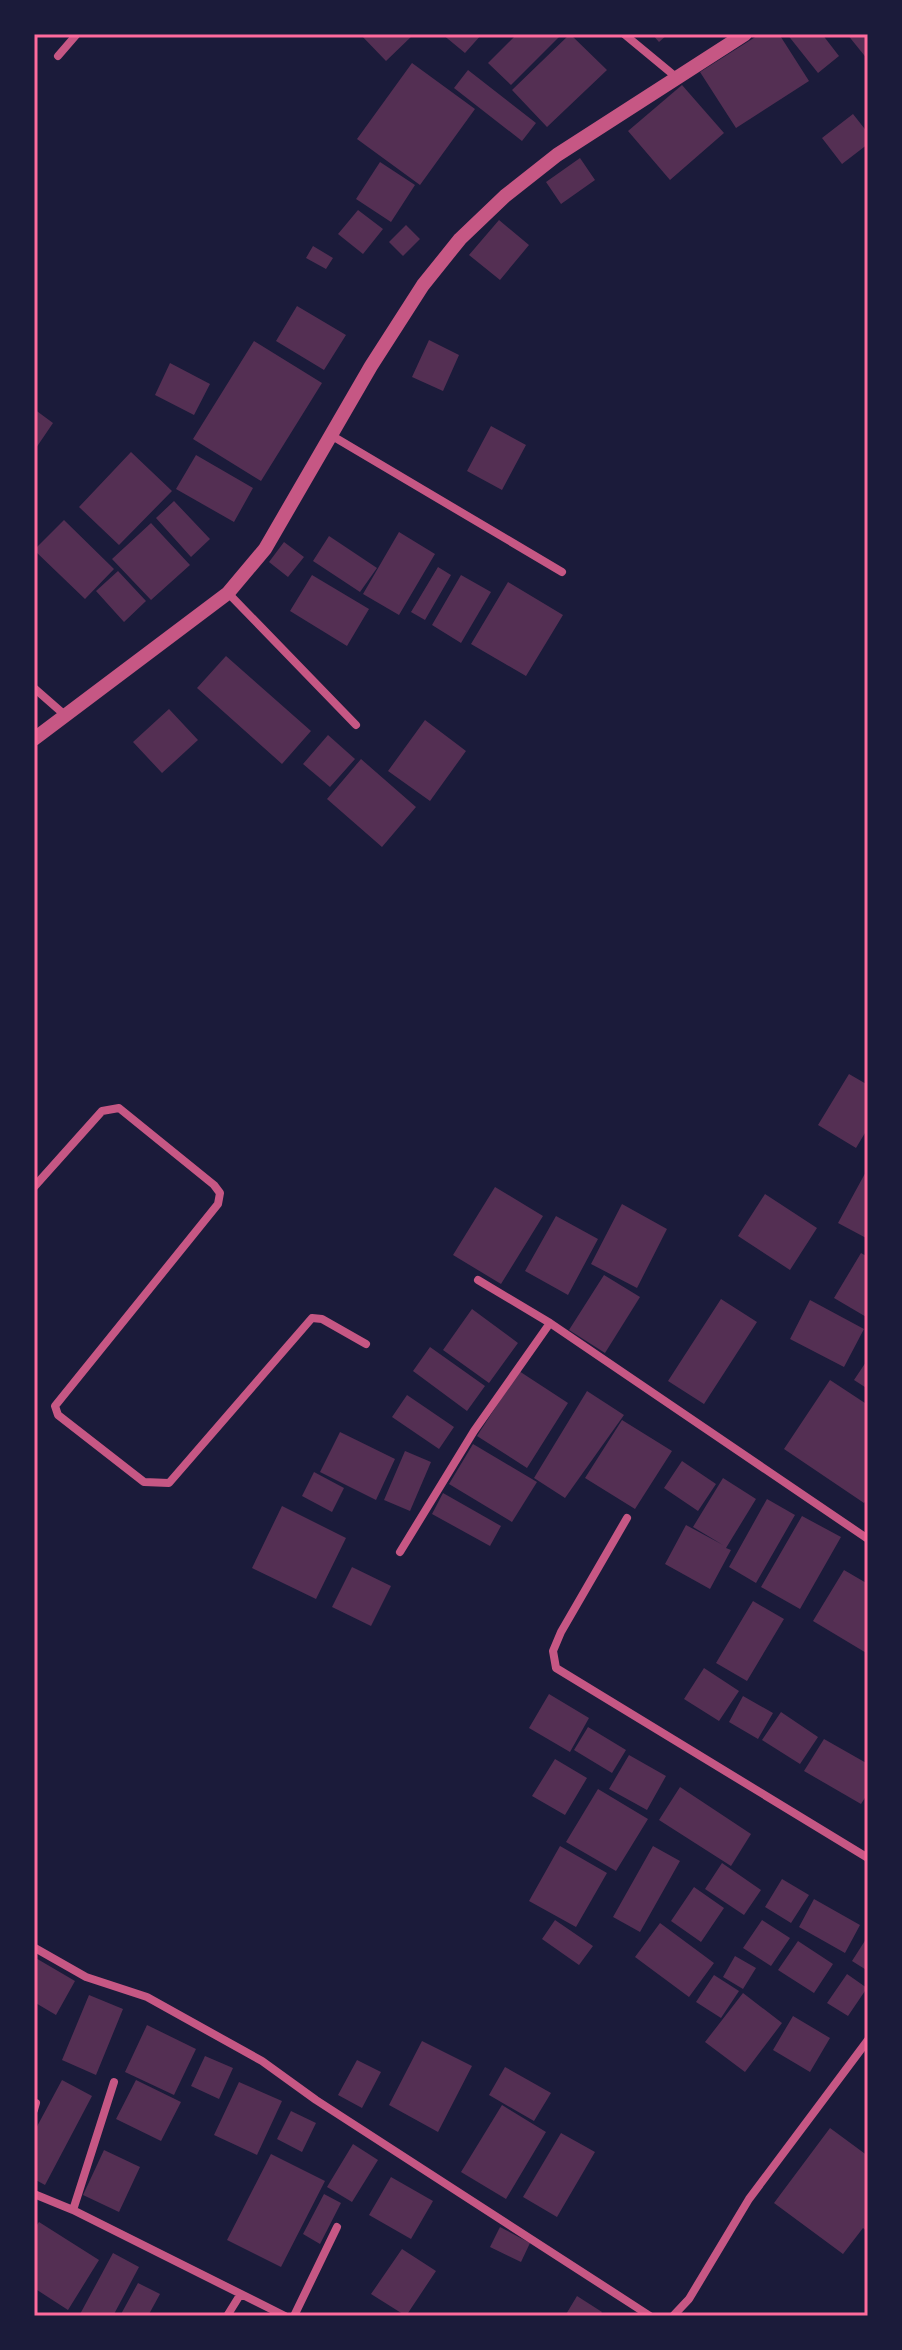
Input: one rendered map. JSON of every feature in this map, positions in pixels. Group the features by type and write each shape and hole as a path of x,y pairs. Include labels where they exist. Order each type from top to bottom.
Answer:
{"street":[{"path":"58,56 77,34"},
{"path":"624,34 676,77"},
{"path":"34,739 228,593 265,549 329,434 423,285 460,239 505,196 557,155 745,34"},
{"path":"329,434 562,572"},
{"path":"228,593 356,725"},
{"path":"34,688 66,716"},
{"path":"34,1187 102,1111 111,1107 119,1108 220,1193 218,1204 55,1406 58,1415 144,1482 169,1483 312,1318 322,1319 366,1344"},
{"path":"478,1280 550,1323 867,1538"},
{"path":"400,1552 474,1431 550,1323"},
{"path":"627,1518 557,1641 553,1651 556,1668 868,1858"},
{"path":"35,1948 86,1977 147,1997 262,2061 329,2109 650,2316"},
{"path":"673,2316 689,2299 749,2199 868,2040"},
{"path":"73,2210 114,2082"},
{"path":"34,2194 73,2210 285,2316"},
{"path":"294,2316 337,2227"},
{"path":"227,2316 240,2295"}],"building":[{"path":"360,34 414,34 386,61"},
{"path":"442,34 482,34 465,53"},
{"path":"517,34 562,34 511,85 488,63"},
{"path":"570,34 607,70 547,127 512,90"},
{"path":"652,34 668,34 659,42"},
{"path":"760,34 779,34 809,81 736,128 700,72"},
{"path":"787,34 822,34 839,56 818,73"},
{"path":"847,34 868,34 868,60"},
{"path":"412,63 475,109 420,185 357,139"},
{"path":"468,70 536,123 522,141 454,88"},
{"path":"682,85 724,133 670,180 628,131"},
{"path":"853,114 868,133 868,144 842,164 822,138"},
{"path":"580,158 595,180 561,204 546,182"},
{"path":"380,162 415,185 391,222 356,199"},
{"path":"358,210 383,229 363,254 338,234"},
{"path":"499,220 529,245 500,280 469,255"},
{"path":"406,225 420,239 403,256 389,242"},
{"path":"313,246 333,258 326,269 306,258"},
{"path":"297,306 346,335 324,370 276,341"},
{"path":"429,340 459,355 443,391 412,377"},
{"path":"254,341 322,383 261,481 193,439"},
{"path":"170,363 210,384 194,415 155,395"},
{"path":"34,409 53,423 34,451"},
{"path":"491,426 526,445 502,490 467,471"},
{"path":"131,452 172,491 119,545 79,507"},
{"path":"196,455 253,488 234,522 176,489"},
{"path":"174,501 210,539 191,557 156,518"},
{"path":"64,520 114,569 85,599 34,550"},
{"path":"151,523 190,565 151,600 112,559"},
{"path":"399,532 435,554 399,615 363,594"},
{"path":"329,536 377,568 360,592 313,561"},
{"path":"284,542 304,557 288,577 269,562"},
{"path":"438,567 451,575 425,620 411,612"},
{"path":"118,571 146,601 124,622 96,591"},
{"path":"312,575 369,609 347,646 290,611"},
{"path":"461,575 491,592 461,643 432,625"},
{"path":"508,582 563,615 526,676 471,644"},
{"path":"226,656 311,731 282,764 197,688"},
{"path":"169,709 198,740 162,773 133,742"},
{"path":"425,720 466,751 430,801 388,771"},
{"path":"328,735 355,759 330,787 303,764"},
{"path":"361,759 416,807 382,847 327,799"},
{"path":"849,1074 868,1085 868,1128 856,1148 818,1125"},
{"path":"868,1168 868,1239 838,1223"},
{"path":"495,1187 543,1216 501,1284 453,1255"},
{"path":"765,1194 817,1228 790,1270 738,1236"},
{"path":"622,1204 667,1229 637,1288 591,1264"},
{"path":"556,1216 598,1239 568,1295 525,1271"},
{"path":"861,1253 868,1257 868,1318 834,1298"},
{"path":"604,1275 640,1297 605,1353 569,1330"},
{"path":"721,1299 757,1322 704,1404 668,1381"},
{"path":"810,1300 864,1329 844,1367 790,1339"},
{"path":"472,1309 518,1343 489,1383 443,1350"},
{"path":"430,1347 485,1386 467,1411 413,1371"},
{"path":"868,1359 868,1389 854,1380"},
{"path":"519,1371 568,1403 527,1468 477,1436"},
{"path":"830,1380 868,1405 868,1498 864,1503 784,1449"},
{"path":"587,1391 624,1415 565,1498 534,1478"},
{"path":"407,1395 454,1427 439,1449 392,1417"},
{"path":"622,1420 672,1451 635,1509 585,1478"},
{"path":"340,1432 395,1459 376,1500 320,1472"},
{"path":"473,1444 537,1482 512,1522 449,1484"},
{"path":"405,1451 431,1462 410,1511 384,1500"},
{"path":"682,1461 716,1484 698,1511 664,1488"},
{"path":"314,1472 344,1488 332,1512 302,1496"},
{"path":"723,1478 756,1499 726,1548 731,1550 710,1589 665,1564 686,1525 723,1545 693,1527"},
{"path":"443,1493 501,1526 490,1546 432,1514"},
{"path":"767,1499 795,1515 756,1583 729,1567"},
{"path":"282,1506 346,1538 316,1599 252,1568"},
{"path":"802,1516 841,1537 800,1609 761,1587"},
{"path":"352,1567 391,1586 371,1626 332,1607"},
{"path":"844,1570 868,1584 868,1654 813,1621"},
{"path":"753,1601 784,1619 747,1681 716,1663"},
{"path":"704,1668 739,1691 719,1721 684,1699"},
{"path":"549,1694 589,1718 570,1752 529,1728"},
{"path":"743,1696 773,1713 758,1739 729,1722"},
{"path":"781,1712 818,1737 800,1764 762,1740"},
{"path":"588,1727 626,1750 612,1773 574,1750"},
{"path":"824,1739 868,1764 868,1793 861,1804 804,1771"},
{"path":"629,1755 666,1776 647,1810 609,1789"},
{"path":"555,1759 587,1778 565,1815 532,1796"},
{"path":"680,1787 751,1834 731,1866 659,1820"},
{"path":"598,1789 648,1819 616,1871 566,1842"},
{"path":"560,1846 607,1873 576,1927 529,1901"},
{"path":"653,1846 680,1861 640,1932 613,1917"},
{"path":"722,1863 761,1890 744,1915 705,1889"},
{"path":"782,1879 809,1895 791,1923 765,1907"},
{"path":"694,1887 724,1908 701,1942 671,1921"},
{"path":"814,1899 860,1925 845,1953 799,1927"},
{"path":"555,1920 593,1946 579,1965 542,1939"},
{"path":"762,1920 790,1938 771,1966 743,1948"},
{"path":"660,1923 714,1963 689,1997 635,1957"},
{"path":"868,1936 868,1971 852,1961"},
{"path":"798,1941 833,1964 814,1993 778,1970"},
{"path":"735,1956 756,1968 743,1989 723,1977"},
{"path":"34,1957 75,1981 56,2015 34,2002"},
{"path":"847,1974 867,1988 848,2016 827,2003"},
{"path":"714,1975 739,1991 721,2018 696,2002"},
{"path":"743,1993 782,2023 745,2072 705,2042"},
{"path":"89,1995 123,2009 96,2075 62,2060"},
{"path":"793,2016 830,2038 810,2072 773,2050"},
{"path":"147,2025 196,2049 174,2095 125,2072"},
{"path":"422,2041 472,2066 438,2132 389,2105"},
{"path":"205,2056 233,2068 219,2099 191,2086"},
{"path":"357,2060 381,2072 362,2108 338,2095"},
{"path":"505,2067 551,2093 534,2121 489,2095"},
{"path":"62,2080 92,2096 45,2185 34,2179 34,2132"},
{"path":"136,2080 181,2102 161,2141 116,2119"},
{"path":"239,2082 282,2101 257,2155 214,2135"},
{"path":"502,2105 546,2132 506,2199 461,2172"},
{"path":"291,2111 316,2123 302,2152 277,2139"},
{"path":"830,2128 868,2156 868,2232 863,2228 843,2254 774,2203"},
{"path":"561,2133 595,2152 557,2217 523,2197"},
{"path":"353,2144 378,2160 352,2202 327,2187"},
{"path":"104,2150 140,2167 119,2212 83,2195"},
{"path":"271,2154 325,2181 281,2267 227,2240"},
{"path":"391,2177 433,2201 411,2239 369,2215"},
{"path":"324,2194 341,2203 320,2244 303,2234"},
{"path":"39,2222 99,2260 68,2310 34,2288 34,2229"},
{"path":"500,2227 530,2243 521,2262 490,2247"},
{"path":"402,2249 436,2271 406,2316 371,2294"},
{"path":"113,2253 139,2267 113,2316 79,2316"},
{"path":"138,2283 160,2294 148,2316 120,2316"},
{"path":"577,2296 602,2312 599,2316 565,2316"}]}
